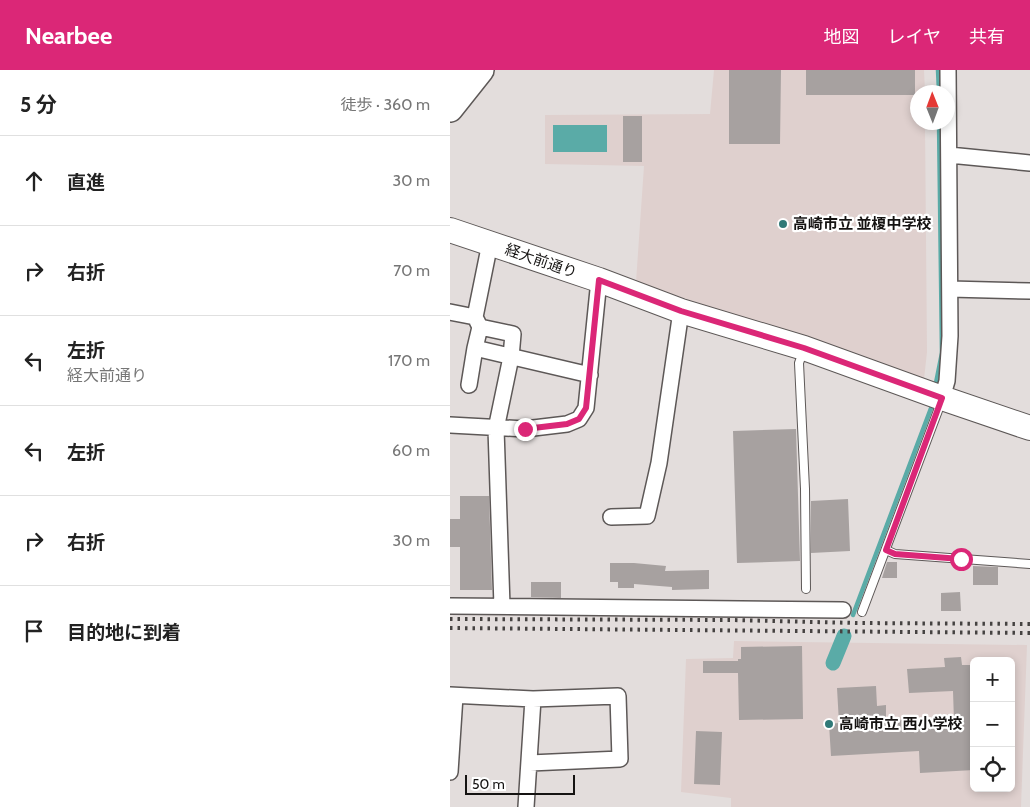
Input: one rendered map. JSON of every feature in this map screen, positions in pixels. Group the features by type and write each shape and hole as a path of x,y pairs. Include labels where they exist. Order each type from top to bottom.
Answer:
{"highway":[{"path":"450,80 458,70"},
{"path":"450,109 481,70"}],"main road":[{"name":"経大前通り","path":"450,230 599,280 681,311 804,348 1030,428"}],"street":[{"path":"942,398 948,372 950,336 948,70"},
{"path":"949,155 1030,163"},
{"path":"469,385 490,243"},
{"path":"450,425 496,429 525,429 567,424 579,419 586,408 599,280"},
{"path":"950,288 1030,291"},
{"path":"611,518 647,516 659,463 681,311"},
{"path":"450,312 513,334 496,429 502,606"},
{"path":"475,348 590,375"},
{"path":"450,606 843,610"},
{"path":"450,772 453,696 533,699 618,696 620,759 530,763"},
{"path":"526,807 533,699"}],"lane":[{"path":"804,348 799,363 805,489 806,589"},
{"path":"862,612 942,398"},
{"path":"886,550 895,554 1030,564"}],"shaded area":[{"name":"高崎市立 並榎中学校","path":"714,70 924,70 925,85 910,85 910,130 925,130 927,352 924,379 636,282 644,166 545,164 545,115 710,114"},
{"name":"高崎市立 西小学校","path":"734,641 1027,645 1021,807 731,807 731,798 681,792 686,659 733,658"}],"water":[{"path":"553,125 607,125 607,152 553,152"}],"building":[{"path":"729,70 781,70 780,144 729,144"},
{"path":"806,70 915,70 915,85 910,85 910,95 806,95"},
{"path":"623,116 642,116 642,162 623,162"},
{"path":"796,429 800,561 737,563 733,431"},
{"path":"460,496 489,496 492,590 460,590 460,547 450,547 450,519 460,519"},
{"path":"848,499 850,551 811,553 811,501"},
{"path":"887,562 897,562 897,578 882,578"},
{"path":"610,563 666,566 665,571 709,570 709,589 672,590 672,587 634,584 634,588 618,588 618,582 610,582"},
{"path":"973,566 998,567 998,585 973,585"},
{"path":"531,582 561,582 561,598 531,597"},
{"path":"960,592 961,611 941,611 941,593"},
{"path":"802,646 803,719 739,720 738,673 703,673 703,661 738,661 738,659 741,659 741,647"},
{"path":"961,657 962,665 970,665 970,770 920,773 919,751 831,756 829,724 839,723 837,688 876,686 877,706 886,705 886,720 914,719 914,724 954,721 953,691 909,693 907,669 945,667 944,658"},
{"path":"696,731 722,732 720,785 694,784"}],"waterway":[{"path":"938,70 939,85"},
{"path":"935,388 942,353 939,130"},
{"path":"853,615 933,403"},
{"path":"833,663 844,636"}],"railway":[{"path":"450,619 1030,624"},
{"path":"450,628 1030,633"}],"place":[{"name":"高崎市立 並榎中学校","path":"783,224"},
{"name":"高崎市立 西小学校","path":"829,724"}],"route":[{"path":"525,429 567,424 579,419 586,408 599,280 681,311 804,348 942,398 886,550 895,554 961,559"}]}
